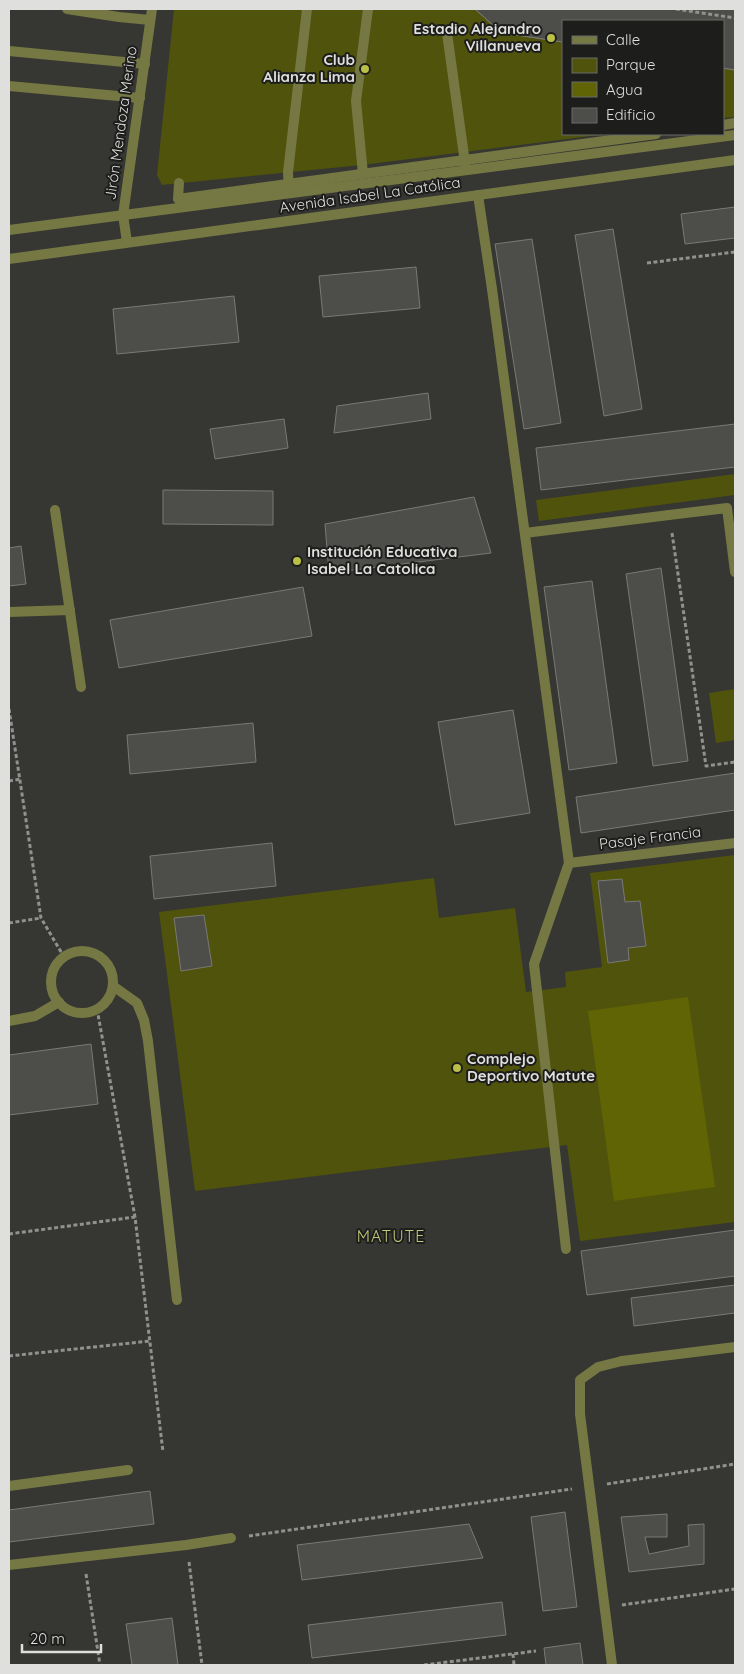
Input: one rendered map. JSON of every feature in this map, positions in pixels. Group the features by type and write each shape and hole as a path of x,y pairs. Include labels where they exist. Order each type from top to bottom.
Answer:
{"street":[{"path":"67,9 119,18 150,20"},
{"name":"Jirón Mendoza Merino","path":"127,242 123,214 152,9"},
{"path":"289,189 288,172 307,9"},
{"path":"362,174 356,101 368,9"},
{"path":"446,34 465,165"},
{"path":"9,50 145,64"},
{"path":"9,86 140,98"},
{"path":"179,183 178,199 289,189 362,174 465,165 650,135"},
{"name":"Avenida Isabel La Católica","path":"9,230 465,165 735,135"},
{"name":"Avenida Isabel La Católica","path":"9,259 735,160"},
{"path":"478,195 569,862 534,964 566,1249"},
{"path":"525,533 727,508 735,572"},
{"path":"55,510 81,687"},
{"path":"9,612 70,610"},
{"name":"Pasaje Francia","path":"569,862 735,843"},
{"path":"83,951 91,952 100,956 111,969 113,986 111,995 97,1009 87,1013 76,1012 67,1009 59,1002 51,984 52,973 56,964 64,957 83,951"},
{"path":"113,986 137,1003 144,1020 177,1300"},
{"path":"9,1021 35,1016 59,1002"},
{"path":"612,1665 580,1414 580,1380 598,1367 622,1361 735,1347"},
{"path":"9,1486 128,1470"},
{"path":"9,1564 186,1545 231,1538"}],"path":[{"path":"676,9 735,18"},
{"path":"647,263 735,252"},
{"path":"670,515 706,766 735,762"},
{"path":"9,709 41,918 64,957"},
{"path":"9,781 21,779"},
{"path":"9,923 41,918"},
{"path":"97,1009 135,1217 164,1452"},
{"path":"9,1234 135,1217"},
{"path":"9,1356 150,1341"},
{"path":"231,1538 589,1487 735,1464"},
{"path":"186,1545 202,1665"},
{"path":"83,1556 100,1665"},
{"path":"604,1607 735,1589"},
{"path":"424,1665 536,1651"},
{"path":"513,1654 514,1665"}],"green space":[{"name":"Club Alianza Lima","path":"174,9 735,9 735,117 724,118 724,20 562,20 562,135 598,135 362,165 162,185 157,175"},
{"path":"735,474 735,495 539,521 536,500"},
{"path":"735,689 735,740 716,743 709,693"},
{"name":"Complejo Deportivo Matute","path":"735,855 735,1222 580,1241 567,1145 195,1191 159,912 434,878 439,918 515,908 526,992 566,987 565,972 602,967 590,873"}],"water":[{"path":"688,997 715,1187 614,1201 588,1011"}],"building":[{"name":"Estadio Alejandro Villanueva","path":"475,9 735,9 735,70 724,68 724,20 562,20 562,42 517,35 494,26"},
{"name":"Estadio Alejandro Villanueva","path":"475,9 735,9 735,70 724,68 724,20 562,20 562,42 517,35 494,26"},
{"path":"735,207 735,238 685,244 681,214"},
{"path":"613,229 642,409 604,416 575,235"},
{"path":"532,239 561,423 524,429 495,244"},
{"path":"416,267 420,308 323,317 319,276"},
{"path":"234,296 239,342 117,354 113,309"},
{"path":"428,393 431,419 334,433 337,406"},
{"path":"284,419 288,448 215,459 210,429"},
{"path":"735,424 735,467 541,490 536,448"},
{"path":"163,490 273,491 273,525 163,524"},
{"path":"474,497 491,553 329,573 325,524"},
{"path":"21,546 26,584 9,586 9,548"},
{"path":"661,568 688,761 653,766 626,574"},
{"path":"592,581 617,763 569,770 544,587"},
{"path":"303,587 312,636 119,668 110,620"},
{"path":"513,710 530,813 455,825 438,722"},
{"path":"253,723 256,762 130,774 127,735"},
{"path":"735,773 735,810 581,833 576,797"},
{"path":"272,843 276,886 154,899 150,856"},
{"path":"622,879 625,902 640,901 646,946 628,948 629,960 608,963 598,881"},
{"path":"204,915 212,966 181,971 174,918"},
{"path":"91,1044 98,1104 9,1115 9,1055"},
{"path":"735,1230 735,1276 587,1295 581,1251"},
{"path":"735,1285 735,1313 634,1326 631,1298"},
{"path":"150,1491 154,1524 9,1542 9,1510"},
{"path":"565,1512 577,1607 543,1611 531,1517"},
{"path":"667,1514 667,1537 645,1537 649,1554 689,1546 688,1525 704,1524 704,1564 629,1572 621,1517"},
{"path":"469,1524 483,1558 302,1580 297,1545"},
{"path":"502,1602 506,1635 312,1658 308,1625"},
{"path":"172,1618 178,1665 132,1665 126,1624"},
{"path":"580,1643 583,1665 546,1665 544,1648"}],"place":[{"name":"Estadio Alejandro Villanueva","path":"551,38"},
{"name":"Club Alianza Lima","path":"365,69"},
{"name":"Institución Educativa Isabel La Catolica","path":"297,561"},
{"name":"Complejo Deportivo Matute","path":"457,1068"}],"district":[{"name":"MATUTE","path":"391,1236"}]}
